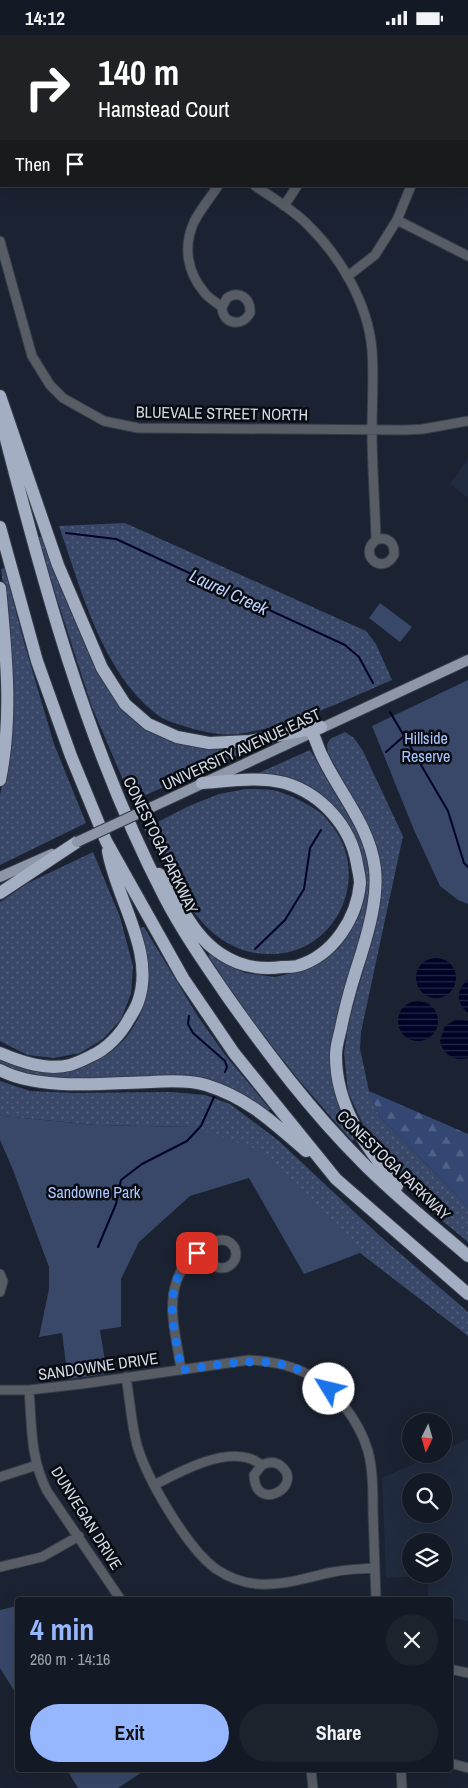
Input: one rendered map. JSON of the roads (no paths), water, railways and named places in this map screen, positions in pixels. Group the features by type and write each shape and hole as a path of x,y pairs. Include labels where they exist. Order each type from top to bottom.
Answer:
{"highway":[{"path":"0,395 58,565 102,668 125,704 148,724 177,737 209,743 250,741 317,730 322,755 368,839 375,869 374,897 366,939 350,987 336,1053 338,1084 352,1122 365,1146 420,1215"},
{"name":"CONESTOGA PARKWAY","path":"0,416 34,550 69,664 104,764 165,898 200,958 248,1025 313,1109 362,1162 468,1256"},
{"path":"0,527 37,661 70,756 106,841 183,978 234,1053 336,1179"},
{"path":"0,588 8,676 6,751 0,780"},
{"path":"143,853 167,884 188,919 203,939 220,954 243,965 269,969 298,966 318,956 336,940 347,925 356,902 360,881 355,851 341,823 317,798 285,783 255,780 202,783"},
{"path":"0,1053 26,1063 49,1067 70,1065 102,1051 126,1026 138,1002 141,981 141,956 128,909 111,868 106,841"},
{"path":"0,893 77,843"},
{"path":"0,1070 10,1076 49,1083 166,1081 205,1084 240,1098 267,1117 468,1294"}],"main road":[{"name":"UNIVERSITY AVENUE EAST","path":"0,877 77,843 468,660"}],"street":[{"path":"217,187 195,221 189,237 188,258 192,275 204,293 222,307"},
{"path":"256,187 306,223 330,249 348,276 358,298 370,334 372,351 372,430 376,540"},
{"path":"284,206 296,187"},
{"path":"348,276 375,255 398,220 411,187"},
{"path":"398,220 468,256"},
{"name":"BLUEVALE STREET NORTH","path":"0,241 32,356 39,371 63,398 104,421 138,428 372,430 423,429 468,421"},
{"path":"181,1370 172,1311 176,1279 186,1262 197,1253 208,1252"},
{"path":"0,1274 3,1281 0,1292"},
{"name":"SANDOWNE DRIVE","path":"0,1390 29,1390 249,1361 268,1361 306,1373 322,1382 337,1397 356,1421 368,1451 372,1484 376,1597"},
{"path":"126,1377 138,1445 154,1485 200,1555 215,1568 230,1577 245,1582 273,1584 336,1571 375,1568"},
{"name":"DUNVEGAN DRIVE","path":"29,1390 33,1451 48,1491 119,1597"},
{"path":"154,1485 206,1461 233,1456 249,1458 262,1465"},
{"path":"0,1477 37,1465"},
{"path":"0,1567 42,1557 79,1536"},
{"path":"453,1670 468,1673"},
{"path":"453,1764 468,1768"},
{"path":"311,1772 313,1788"},
{"path":"401,1772 402,1788"}],"waterway":[{"name":"Laurel Creek","path":"66,533 116,539 345,645 359,657 373,683"},
{"path":"390,712 448,811 464,863 468,867"},
{"path":"386,752 404,736"},
{"path":"255,949 285,920 304,889 310,848 321,830"},
{"path":"189,1016 188,1024 193,1033 225,1061 227,1067 225,1072"},
{"path":"98,1247 116,1204 121,1180 142,1164 187,1141 201,1126 214,1097"}],"park label":[{"name":"Hillside Reserve","path":"426,747"},
{"name":"Sandowne Park","path":"94,1192"}]}
